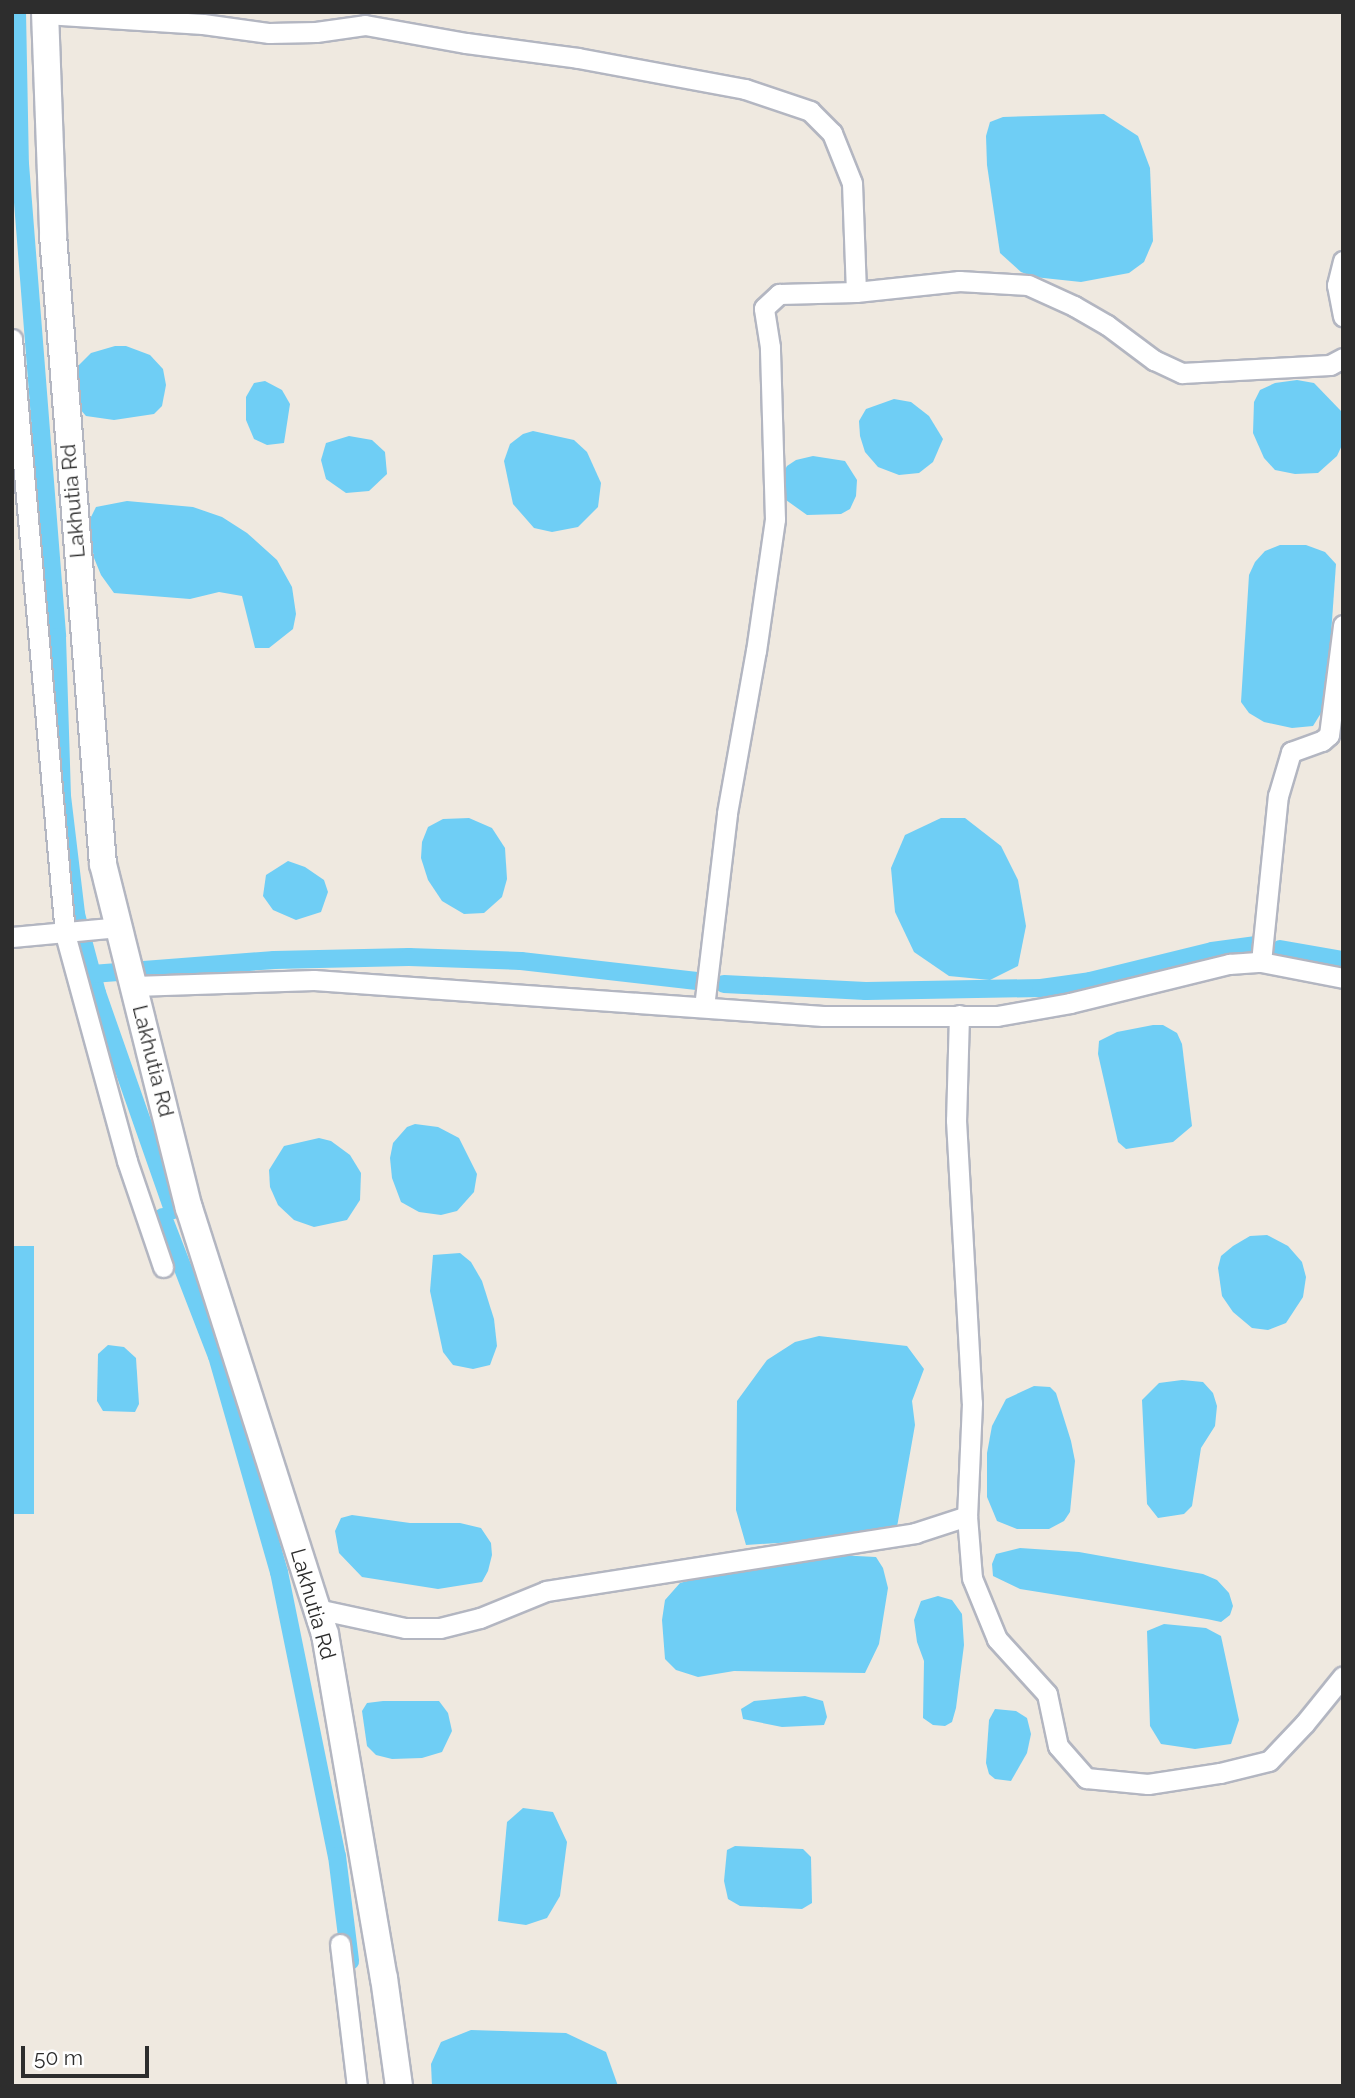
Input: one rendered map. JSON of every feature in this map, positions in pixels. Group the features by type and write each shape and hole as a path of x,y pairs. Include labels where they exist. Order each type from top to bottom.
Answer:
{"street":[{"path":"45,13 203,24 269,33 365,25 466,43 578,58 745,89 810,111 832,133 852,183 856,292"},
{"name":"Lakhutia Rd","path":"45,13 53,235 103,864 189,1208 317,1609 330,1662 384,1978 399,2086"},
{"path":"1343,261 1337,285 1343,316"},
{"path":"704,1007 727,813 757,650 775,519 769,347 764,308 779,294 856,292 959,281 1028,285 1074,306 1107,325 1154,360 1182,373 1330,365 1343,358"},
{"path":"12,339 65,934 127,1161 163,1267"},
{"path":"1261,962 1278,796 1291,752 1322,741 1329,735 1343,625"},
{"path":"12,937 119,927"},
{"path":"134,986 314,980 823,1016 997,1016 1199,970 1261,962 1343,978"},
{"path":"959,1015 956,1120 972,1403 967,1517 972,1578 997,1639 1047,1694 1058,1746 1086,1779 1148,1784 1220,1773 1269,1760 1305,1723 1343,1676"},
{"path":"317,1609 405,1628 440,1628 480,1618 546,1591 915,1533 967,1517"},
{"path":"340,1944 357,2086"}],"water":[{"path":"1104,114 1138,136 1150,168 1153,241 1144,262 1129,273 1081,282 1034,277 1021,272 1000,253 987,165 986,136 990,122 1003,117"},
{"path":"115,346 126,346 150,355 163,369 166,385 162,406 154,414 114,420 86,416 79,408 72,372 91,353"},
{"path":"1297,380 1314,383 1342,412 1343,443 1337,456 1318,473 1295,474 1275,470 1264,458 1253,433 1254,402 1260,390 1275,383"},
{"path":"265,381 282,390 290,404 284,443 267,445 254,439 246,420 246,397 254,383"},
{"path":"894,399 911,402 929,416 943,439 933,462 919,473 899,475 878,467 865,452 859,421 866,409"},
{"path":"533,431 574,440 587,452 601,483 598,507 578,527 552,532 534,528 513,504 504,461 510,444 523,434"},
{"path":"349,436 372,440 385,452 387,474 369,491 346,493 326,479 321,460 326,443"},
{"path":"813,456 845,461 857,480 856,496 850,509 841,514 807,515 786,500 781,477 787,466 796,460"},
{"path":"127,501 193,507 222,517 247,533 277,560 292,587 296,614 293,629 269,648 255,648 242,596 219,592 190,599 114,593 101,575 94,558 88,523 96,507"},
{"path":"1280,545 1306,545 1325,552 1336,564 1326,705 1313,726 1292,728 1264,722 1249,713 1241,702 1249,575 1255,562 1265,551"},
{"path":"469,818 492,828 505,848 507,879 502,897 484,913 464,914 442,901 428,880 421,858 422,842 428,827 443,819"},
{"path":"941,818 965,818 1001,846 1018,880 1026,926 1018,966 990,980 949,976 914,952 895,912 891,868 905,835"},
{"path":"288,861 305,867 324,880 328,892 321,912 296,920 273,910 263,896 266,875"},
{"path":"1163,1025 1177,1033 1182,1044 1192,1126 1173,1142 1126,1149 1118,1142 1098,1054 1099,1041 1117,1032"},
{"path":"415,1124 438,1127 459,1138 477,1174 474,1192 457,1211 441,1215 419,1212 401,1202 392,1178 390,1158 393,1143 407,1127"},
{"path":"319,1138 331,1141 350,1155 361,1173 360,1200 347,1220 314,1227 294,1220 278,1205 270,1187 269,1170 284,1146"},
{"path":"1267,1235 1288,1246 1302,1262 1306,1277 1303,1297 1286,1323 1268,1330 1252,1328 1233,1312 1222,1296 1218,1268 1221,1256 1233,1246 1250,1236"},
{"path":"12,1246 34,1246 34,1514 12,1514"},
{"path":"460,1253 471,1262 482,1281 494,1319 497,1346 490,1365 473,1369 453,1365 443,1352 430,1291 433,1255"},
{"path":"819,1336 907,1346 924,1369 912,1401 915,1425 897,1527 857,1538 746,1545 736,1510 737,1401 767,1360 795,1342"},
{"path":"108,1345 124,1347 136,1358 139,1404 135,1412 103,1411 97,1401 98,1354"},
{"path":"1182,1380 1203,1382 1213,1393 1217,1406 1215,1426 1201,1448 1192,1506 1184,1514 1158,1518 1147,1504 1142,1400 1159,1383"},
{"path":"1034,1386 1050,1387 1056,1393 1071,1441 1075,1461 1070,1512 1064,1521 1049,1529 1017,1529 997,1521 987,1497 987,1453 992,1426 1006,1399"},
{"path":"352,1515 410,1523 460,1523 481,1528 491,1543 492,1555 488,1571 482,1582 438,1589 362,1577 339,1553 335,1531 341,1518"},
{"path":"1020,1548 1079,1552 1203,1574 1217,1580 1229,1593 1233,1606 1230,1615 1221,1622 1020,1589 993,1576 992,1564 996,1554"},
{"path":"837,1555 876,1557 883,1568 888,1588 879,1644 865,1673 734,1671 698,1677 676,1670 665,1659 662,1620 665,1600 680,1583 724,1571"},
{"path":"938,1596 952,1600 962,1614 964,1645 956,1708 952,1722 945,1726 933,1725 923,1718 924,1661 917,1642 914,1620 921,1601"},
{"path":"1164,1624 1206,1628 1221,1636 1239,1720 1231,1744 1195,1749 1161,1744 1150,1726 1147,1631"},
{"path":"805,1696 823,1701 827,1717 824,1725 782,1727 743,1719 741,1709 754,1701"},
{"path":"439,1701 448,1713 452,1731 442,1752 422,1758 392,1759 376,1755 367,1746 362,1711 367,1703"},
{"path":"995,1709 1016,1711 1027,1718 1031,1734 1027,1753 1011,1781 995,1779 989,1774 986,1763 989,1720"},
{"path":"523,1808 553,1812 567,1842 560,1896 547,1918 526,1925 498,1921 507,1822"},
{"path":"735,1846 803,1849 811,1857 812,1903 802,1909 740,1906 728,1899 724,1881 727,1850"},
{"path":"471,2030 566,2033 606,2052 618,2086 432,2086 431,2064 441,2042"}],"waterway":[{"path":"17,12 20,164 57,637 62,796 76,914 97,993 173,1210"},
{"path":"724,984 866,991 1041,988 1090,981 1212,951 1255,945"},
{"path":"1280,949 1343,960"},
{"path":"92,974 274,960 409,957 521,961 697,981"},
{"path":"163,1217 217,1356 279,1572 337,1856 350,1961"}]}
